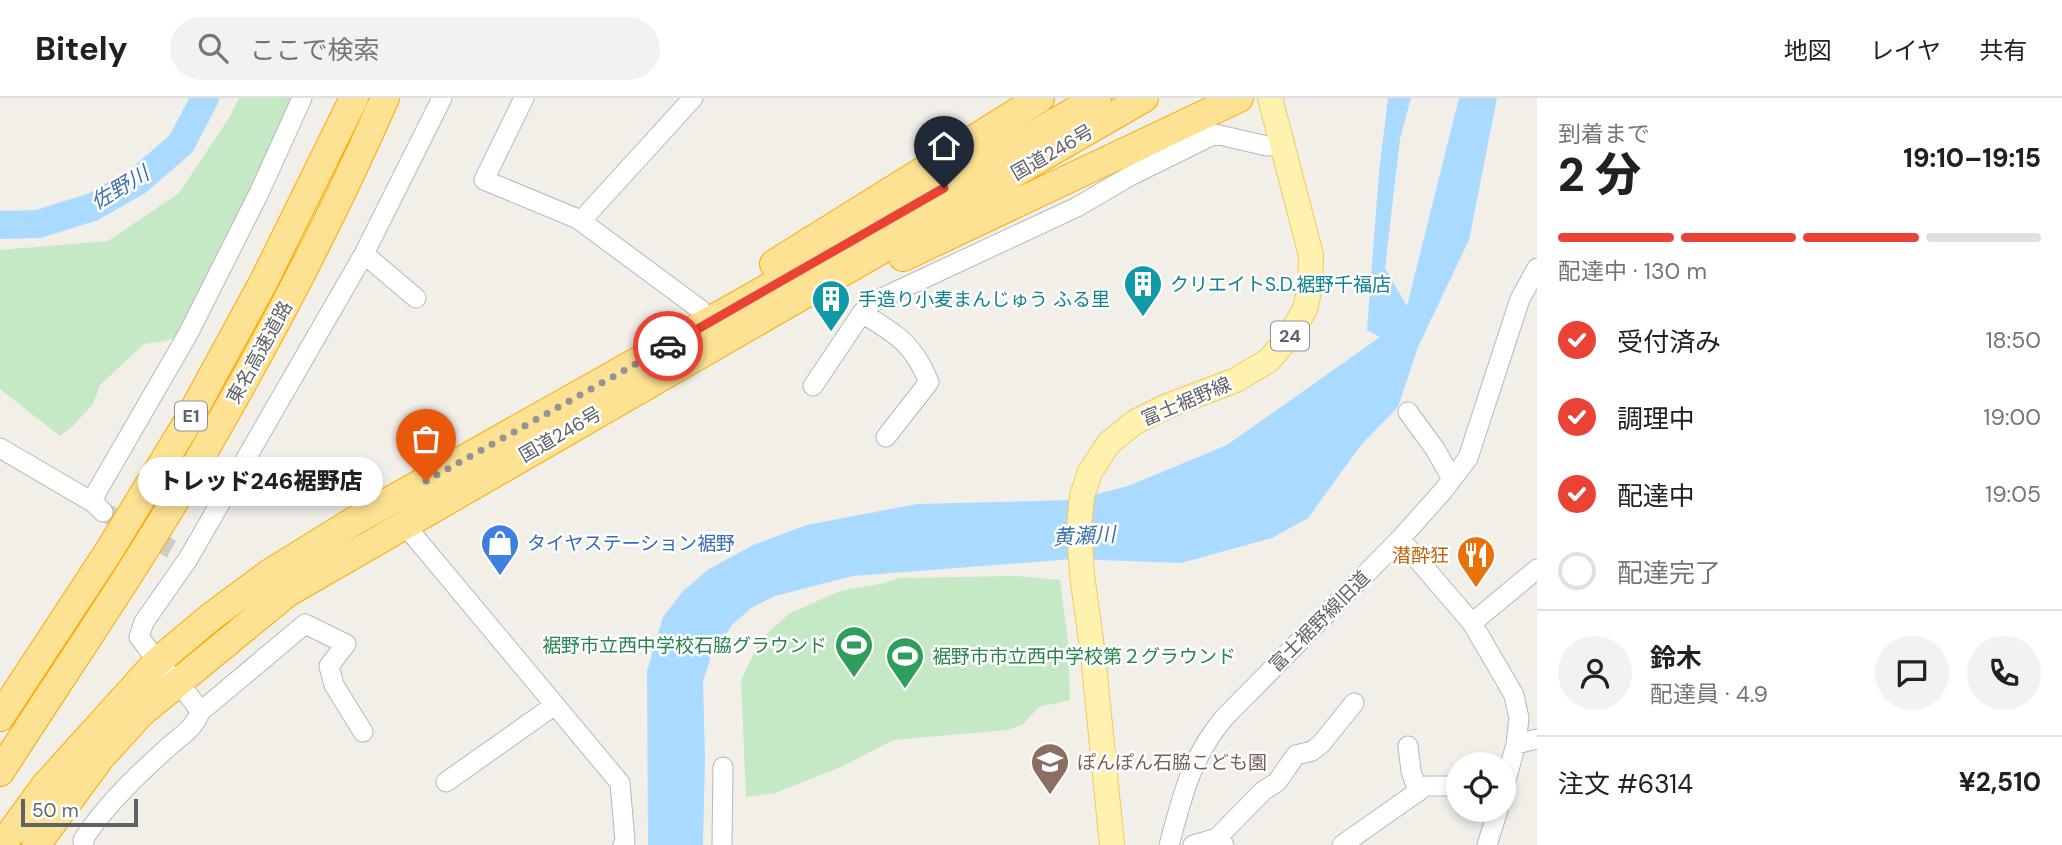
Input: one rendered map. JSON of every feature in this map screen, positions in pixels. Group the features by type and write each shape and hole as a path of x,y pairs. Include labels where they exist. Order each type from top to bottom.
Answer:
{"highway":[{"name":"東名高速道路","path":"0,717 109,551 184,428 264,281 354,98"},
{"name":"東名高速道路","path":"0,772 203,453 275,323 362,150 385,98"},
{"path":"568,402 655,338 1040,98"},
{"name":"国道246号","path":"2,845 45,786 157,662 270,573 356,520 878,226 1097,98"},
{"name":"国道246号","path":"36,845 100,758 141,713 287,593 1144,98"},
{"path":"769,315 805,304 1239,98"}],"main road":[{"name":"富士裾野線","path":"1112,845 1082,575 1079,527 1082,496 1090,472 1109,443 1135,422 1165,407 1236,380 1269,360 1289,337 1305,309 1310,287 1311,255 1270,98"}],"street":[{"path":"0,448 99,508 96,493 188,334 259,193 302,98"},
{"path":"200,712 178,682 157,662 139,636 144,622 364,254 442,98"},
{"path":"524,98 484,180 581,221 701,310"},
{"path":"581,221 693,98"},
{"path":"813,386 862,313 873,302 1077,207 1130,176 1215,134 1267,146 1281,145"},
{"path":"364,254 416,298"},
{"name":"富士裾野線旧道","path":"1169,845 1186,782 1195,759 1209,736 1400,539 1468,458 1520,299 1537,268"},
{"path":"862,313 903,339 923,368 929,382 886,437"},
{"path":"1408,412 1435,449 1452,480"},
{"path":"404,524 620,783 625,841 623,845"},
{"path":"1400,539 1472,624 1514,695 1519,718 1515,752"},
{"path":"1472,624 1537,569"},
{"path":"84,845 83,840 94,823 165,749 180,739 197,721 200,712 304,624 346,644 330,666 334,685 363,732"},
{"path":"1194,845 1221,841 1263,791 1277,782 1296,755 1312,751 1321,744 1354,703"},
{"path":"446,782 555,705"},
{"path":"1517,744 1537,738"},
{"path":"1408,746 1411,771 1418,792"},
{"path":"722,845 723,767"},
{"path":"1342,845 1426,786 1446,786"},
{"path":"1487,845 1494,822"}],"green space":[{"path":"239,98 296,98 179,337 144,344 100,385 93,404 60,436 0,389 0,250 108,241 179,193 229,118"},
{"name":"裾野市市立西中学校第２グラウンド","path":"1016,576 1060,580 1068,642 1070,700 1039,707 1022,725 1007,730 893,740 841,767 775,793 746,797 741,680 761,639 790,613 840,591 899,578"}],"water":[{"name":"黄瀬川","path":"1388,98 1411,98 1400,139 1385,268 1407,306 1459,98 1497,98 1469,240 1418,347 1398,407 1361,445 1308,518 1272,538 1181,563 1073,559 853,576 775,596 751,608 732,625 711,656 703,682 703,845 648,845 647,671 663,617 683,591 709,569 753,545 807,525 917,504 1074,500 1128,486 1227,445 1380,337 1367,330 1379,172"}],"waterway":[{"name":"佐野川","path":"0,225 38,224 93,207 138,181 181,144 205,98"}],"tunnel":[{"path":"104,512 175,551"}],"way so far":[{"path":"426,481 668,346"}],"place":[{"name":"クリエイトS.D.裾野千福店","path":"1143,318"},
{"name":"手造り小麦まんじゅう ふる里","path":"831,333"},
{"name":"トレッド246裾野店","path":"426,481"},
{"name":"タイヤステーション裾野","path":"500,577"},
{"name":"潜酔狂","path":"1476,589"},
{"name":"裾野市立西中学校石脇グラウンド","path":"854,679"},
{"name":"裾野市市立西中学校第２グラウンド","path":"905,690"},
{"name":"ぽんぽん石脇こども園","path":"1050,796"}],"route":[{"path":"668,346 944,188"}]}
